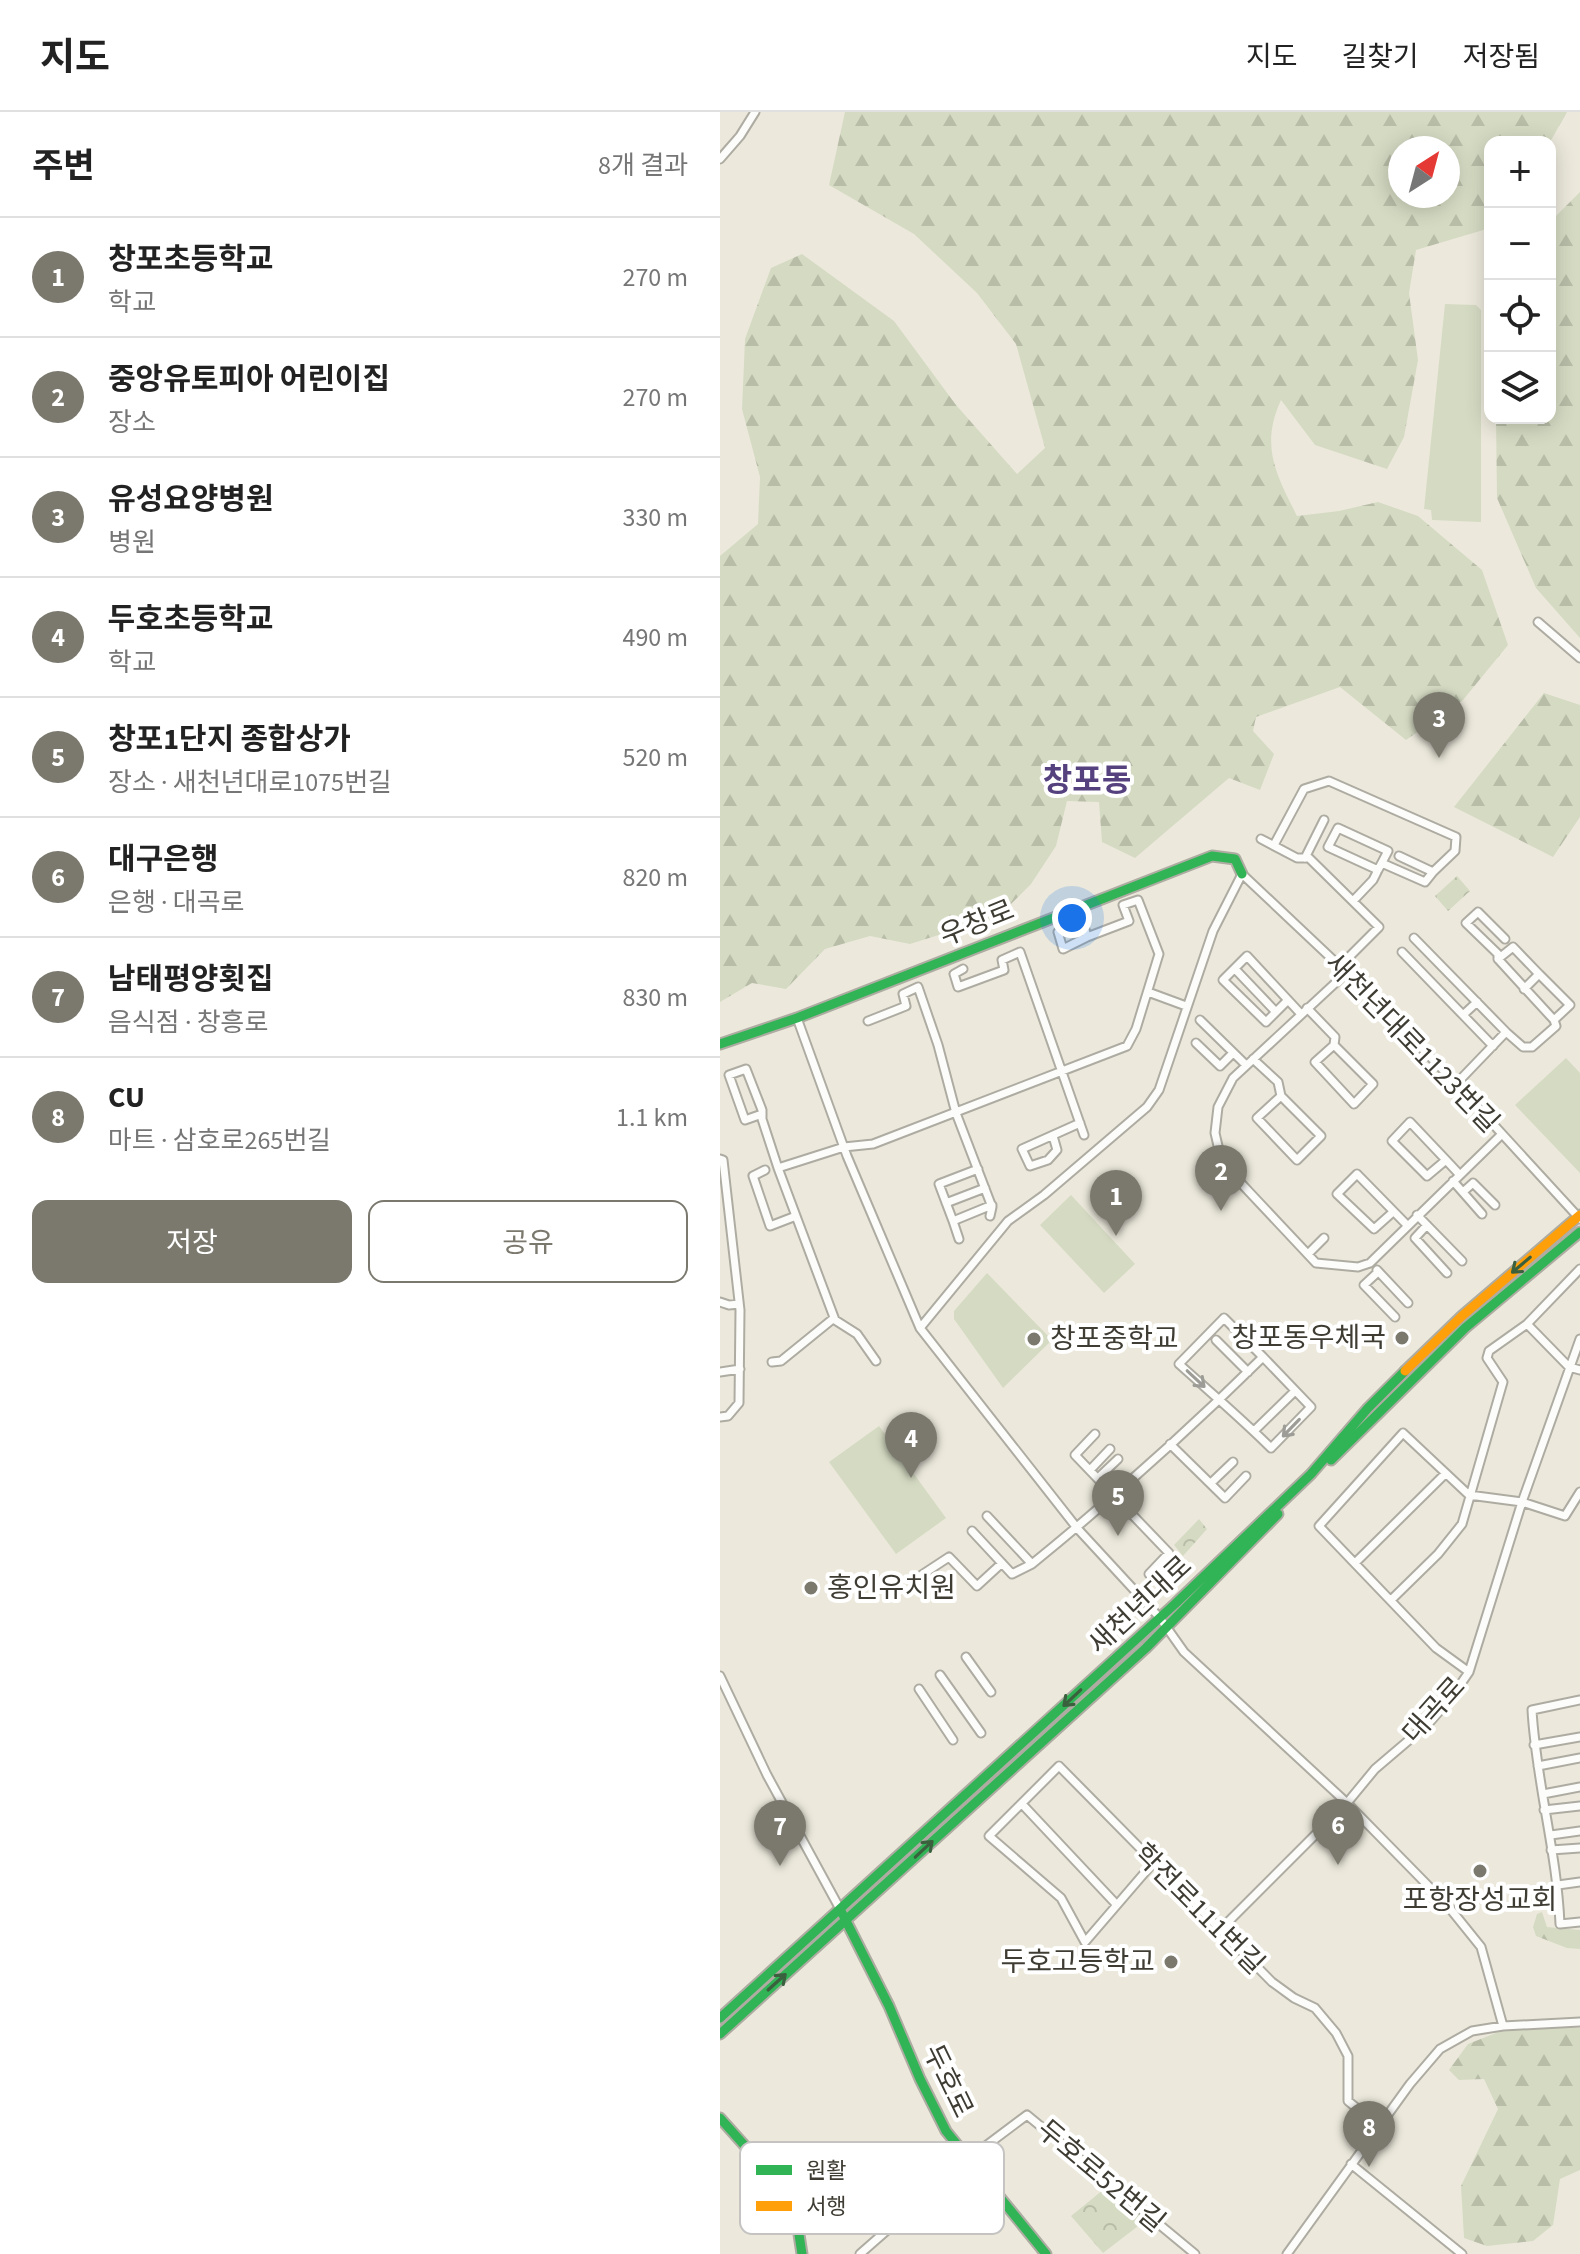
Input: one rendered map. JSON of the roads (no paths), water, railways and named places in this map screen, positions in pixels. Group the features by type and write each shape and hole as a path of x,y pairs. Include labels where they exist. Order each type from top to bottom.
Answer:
{"main road":[{"name":"우창로","path":"720,1044 797,1018 1179,866 1212,856 1235,859 1242,874"},
{"name":"새천년대로","path":"720,2018 1160,1618 1311,1474 1368,1408 1462,1316 1579,1217"},
{"name":"새천년대로","path":"720,2034 1168,1628 1430,1361 1580,1232"},
{"path":"881,1889 876,1885 887,1874 889,1867"},
{"name":"두호로","path":"840,1909 889,2006 933,2105 954,2142"},
{"path":"720,2118 741,2142"},
{"name":"두호로","path":"1004,2204 1046,2254"},
{"path":"799,2234 802,2254"}],"street":[{"path":"720,159 755,112"},
{"path":"1538,622 1580,658"},
{"path":"1274,845 1304,789 1329,781 1456,837 1455,851 1425,882 1381,867 1328,847 1338,828 1388,851 1381,867 1373,880 1353,901"},
{"path":"1305,858 1324,820"},
{"path":"1261,839 1297,858 1309,858 1379,927 1304,1011 1233,1078 1218,1107 1215,1133 1222,1163 1316,1263 1358,1267 1370,1263 1501,1135"},
{"path":"1399,856 1433,872"},
{"path":"920,1328 1008,1221 1044,1195 1147,1107 1159,1090 1213,931 1242,874"},
{"name":"새천년대로1123번길","path":"1242,874 1365,990 1579,1217"},
{"path":"778,1168 844,1147 873,1144 1127,1046 1136,1029 1159,954 1138,900 1123,905 1129,921 1087,937"},
{"path":"1414,938 1506,1032 1523,1047 1532,1047 1556,1026 1554,1020 1498,959 1498,954 1466,923 1478,912 1505,939"},
{"path":"1498,959 1513,947 1570,1005 1554,1020"},
{"path":"963,969 954,974 958,987 1004,970 1002,960 1020,952 1084,1135"},
{"path":"1402,952 1493,1046"},
{"path":"1288,1000 1266,1022 1223,980 1247,956 1288,1000 1335,1037 1334,1045 1315,1062 1354,1104 1373,1084 1334,1045"},
{"path":"1235,969 1275,1011"},
{"path":"1524,989 1539,974"},
{"path":"868,1021 906,1006 903,994 918,987 938,1045 956,1113 992,1205 990,1216"},
{"path":"1148,992 1186,1006"},
{"path":"1463,1015 1477,1002"},
{"path":"797,1018 844,1147 920,1328 1077,1528 1160,1618 1184,1652 1347,1803 1448,1906 1481,1947 1503,2026"},
{"path":"1200,1020 1246,1065"},
{"path":"1456,1084 1506,1032"},
{"path":"1196,1043 1220,1066 1233,1053"},
{"path":"1253,1059 1278,1082 1281,1096 1321,1136 1297,1160 1257,1118 1281,1096"},
{"path":"762,1114 745,1120 729,1075 746,1069 762,1114 778,1168 834,1318 857,1334 876,1361"},
{"path":"1446,1160 1427,1176 1392,1141 1410,1122 1446,1160 1460,1175"},
{"path":"1053,1136 1057,1150 1048,1160 1030,1166 1022,1149 1080,1123"},
{"path":"720,1159 723,1160 739,1304 740,1369 739,1403 728,1416 720,1417"},
{"path":"959,1239 939,1184 978,1169"},
{"path":"765,1170 753,1176 770,1226 796,1216"},
{"path":"1393,1212 1374,1229 1337,1194 1357,1174 1407,1225"},
{"path":"1453,1181 1482,1214"},
{"path":"1463,1192 1473,1183 1495,1205"},
{"path":"946,1203 985,1188"},
{"path":"953,1221 992,1205"},
{"path":"1417,1215 1462,1261"},
{"path":"1427,1225 1415,1238 1447,1273"},
{"path":"720,1230 731,1228"},
{"path":"1308,1254 1324,1238"},
{"path":"1370,1263 1408,1303"},
{"path":"1391,1600 1462,1524 1503,1382 1487,1358 1489,1351 1527,1324 1580,1269"},
{"path":"1378,1272 1364,1285 1395,1317"},
{"path":"720,1302 739,1304"},
{"path":"772,1362 781,1361 834,1318"},
{"path":"1224,1318 1263,1357 1311,1407 1271,1448 1179,1364 1224,1318"},
{"path":"1527,1324 1569,1367 1580,1370"},
{"name":"대곡로","path":"1220,1930 1347,1803 1375,1769 1429,1723 1469,1672 1522,1502 1580,1339"},
{"path":"1216,1340 1248,1372"},
{"path":"972,1531 1012,1574 1032,1564 1077,1528 1263,1357"},
{"path":"720,1372 740,1369"},
{"path":"1254,1431 1295,1391"},
{"path":"1469,1672 1436,1648 1319,1526 1403,1433 1469,1495 1522,1502 1565,1516 1580,1492"},
{"path":"1095,1434 1075,1455 1169,1553 1149,1574"},
{"path":"1170,1444 1225,1498 1246,1476"},
{"path":"1090,1470 1110,1449"},
{"path":"1098,1478 1118,1459"},
{"path":"1211,1483 1233,1462"},
{"path":"1355,1563 1445,1474"},
{"path":"987,1516 1032,1564"},
{"path":"917,1578 949,1557 977,1586 1002,1563"},
{"path":"966,1657 991,1692"},
{"path":"940,1675 981,1733"},
{"path":"720,1676 774,1787 840,1909"},
{"path":"919,1689 953,1740"},
{"path":"1580,1700 1532,1710 1534,1745 1558,1885 1560,1924 1580,1922"},
{"path":"1534,1745 1580,1737"},
{"path":"1538,1766 1580,1758"},
{"name":"학전로111번길","path":"1116,1904 1085,1942 1061,1898 989,1836 1059,1766 1272,1982 1315,2008 1336,2033 1348,2056 1348,2101 1380,2127"},
{"path":"1543,1794 1580,1787"},
{"path":"1022,1804 1116,1904 1153,1863"},
{"path":"1544,1810 1580,1806"},
{"path":"1551,1835 1580,1831"},
{"path":"1551,1850 1580,1848"},
{"path":"1558,1885 1580,1882"},
{"path":"1302,2254 1290,2250 1410,2084 1440,2049 1472,2031 1503,2026 1580,2022"},
{"name":"두호로52번길","path":"991,2142 1027,2115 1195,2254"},
{"path":"1351,2164 1462,2254"},
{"path":"860,2254 883,2234"}],"place":[{"name":"유성요양병원","path":"1439,758"},
{"name":"중앙유토피아 어린이집","path":"1221,1211"},
{"name":"창포초등학교","path":"1116,1236"},
{"name":"창포동우체국","path":"1402,1338"},
{"name":"창포중학교","path":"1034,1339"},
{"name":"두호초등학교","path":"911,1478"},
{"name":"창포1단지 종합상가","path":"1118,1536"},
{"name":"홍인유치원","path":"811,1588"},
{"name":"대구은행","path":"1338,1865"},
{"name":"남태평양횟집","path":"780,1866"},
{"name":"포항장성교회","path":"1480,1871"},
{"name":"두호고등학교","path":"1171,1962"},
{"name":"CU","path":"1369,2167"}],"district":[{"name":"창포동","path":"1087,781"}]}
